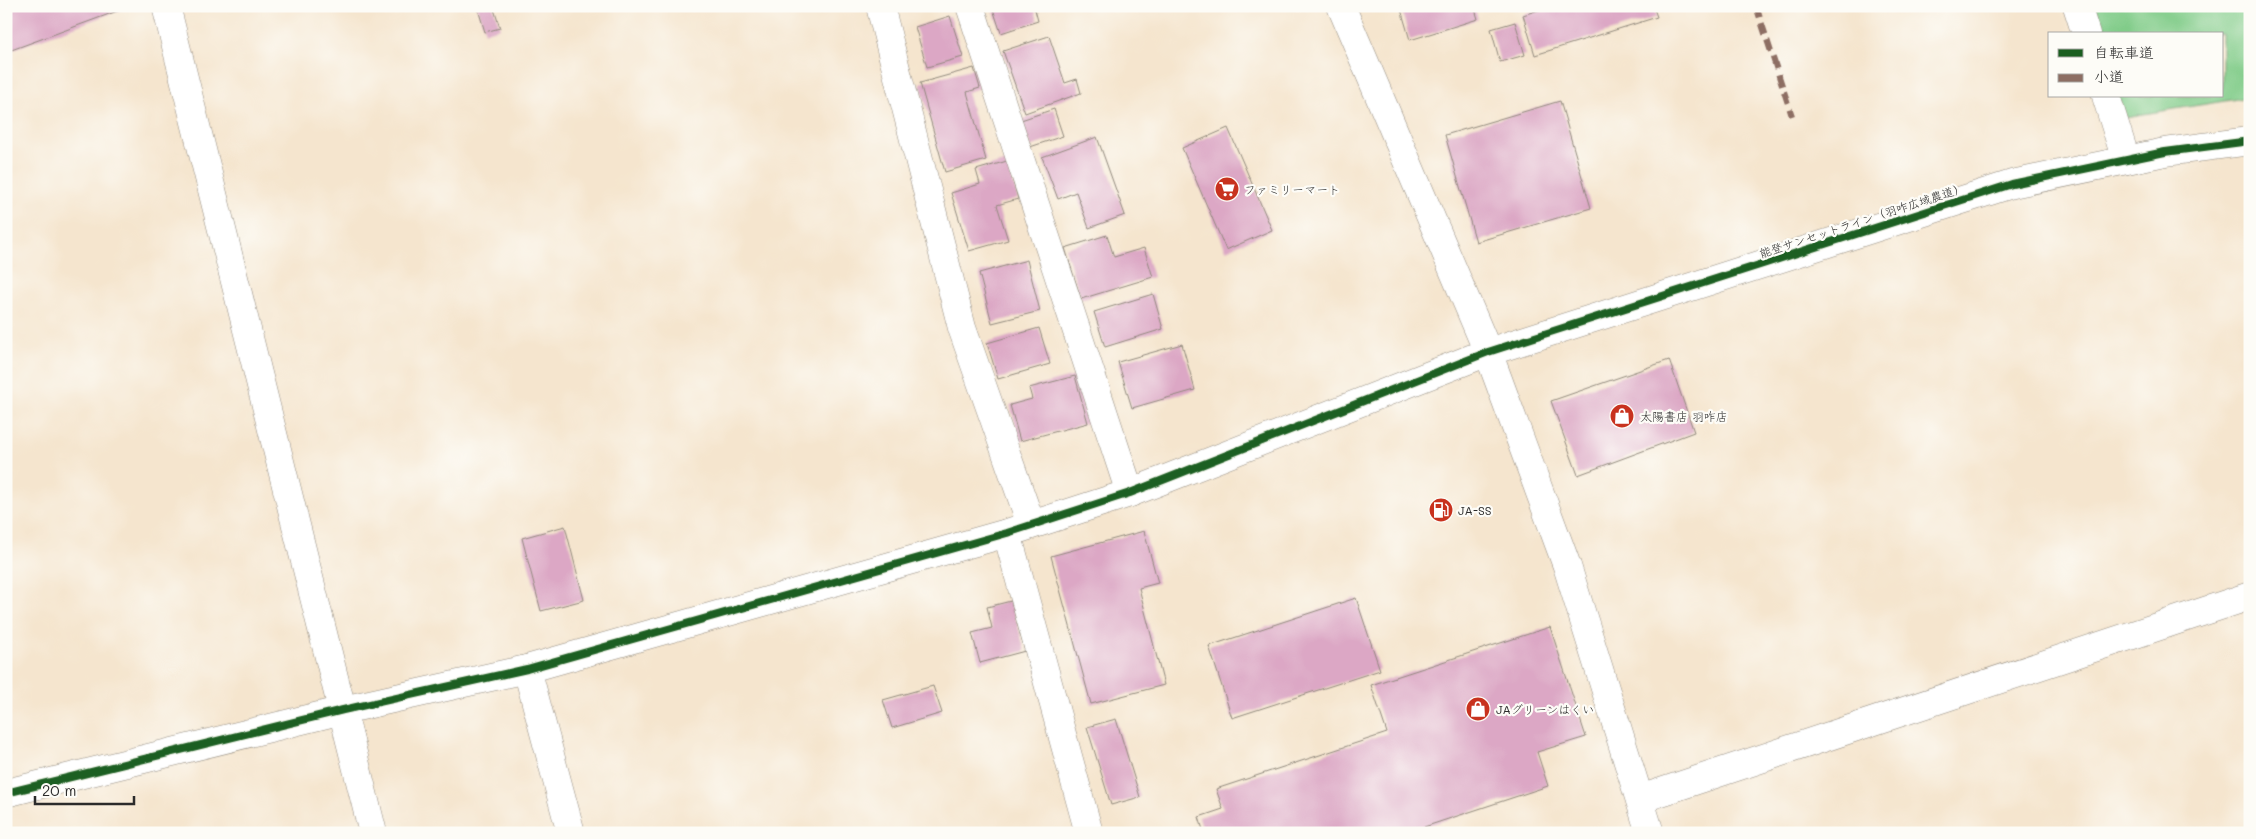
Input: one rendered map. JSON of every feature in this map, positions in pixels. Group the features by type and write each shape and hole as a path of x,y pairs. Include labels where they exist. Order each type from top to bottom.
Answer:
{"street":[{"path":"166,6 374,833"},
{"path":"880,6 962,328 1019,529 1089,833"},
{"path":"970,6 1130,492"},
{"path":"1341,6 1488,352 1567,566 1650,833"},
{"path":"2077,6 2085,32"},
{"path":"2107,98 2126,160"},
{"name":"能登サンセットライン（羽咋広域農道）","path":"6,793 343,710 527,669 1019,529 1130,492 1488,352 2012,184 2165,152 2250,141"},
{"path":"1640,799 2250,596"},
{"path":"527,669 571,833"}],"green space":[{"path":"2089,6 2250,6 2250,97 2125,117 2120,98 2224,98 2224,32 2097,32"}],"building":[{"path":"6,6 131,6 6,52"},
{"path":"477,6 493,6 500,28 485,32"},
{"path":"992,6 1034,6 1038,21 1001,33"},
{"path":"1400,6 1474,6 1478,19 1410,40"},
{"path":"1551,6 1653,6 1657,17 1535,55 1523,15"},
{"path":"950,16 963,57 927,67 915,27"},
{"path":"1515,22 1525,55 1500,62 1491,29"},
{"path":"1049,36 1065,83 1077,79 1081,93 1025,113 1003,51"},
{"path":"974,68 980,88 967,92 986,160 945,172 920,83"},
{"path":"1560,101 1591,208 1476,242 1445,135"},
{"path":"1054,109 1063,136 1030,147 1021,120"},
{"name":"ファミリーマート","path":"1228,128 1272,230 1226,250 1182,148"},
{"path":"1097,137 1125,215 1089,228 1076,192 1058,199 1042,157"},
{"path":"1007,161 1018,199 997,205 1008,240 969,251 951,193 980,184 976,170"},
{"path":"1107,235 1114,257 1144,248 1153,277 1081,299 1065,248"},
{"path":"1027,260 1040,311 992,323 979,273"},
{"path":"1153,294 1163,329 1105,347 1094,312"},
{"path":"1039,328 1050,364 998,379 987,343"},
{"path":"1182,344 1195,390 1132,408 1118,362"},
{"name":"太陽書店 羽咋店","path":"1669,360 1694,432 1578,475 1551,401"},
{"path":"1075,376 1088,423 1020,441 1010,405 1032,399 1029,388"},
{"path":"565,526 584,600 541,611 522,538"},
{"path":"1144,531 1158,583 1139,588 1164,685 1091,704 1051,556"},
{"path":"1356,598 1380,670 1232,718 1209,646"},
{"path":"1011,601 1025,651 980,663 972,633 992,628 987,607"},
{"name":"JAグリーンはくい","path":"1550,627 1586,737 1537,752 1548,786 1406,833 1204,833 1199,817 1223,809 1216,789 1387,733 1371,685"},
{"path":"933,686 942,713 892,728 883,700"},
{"path":"1116,719 1140,797 1111,805 1087,727"}],"marked path":[{"path":"1756,6 1792,116"}],"cycle path":[{"path":"6,793 343,710 527,669 1007,533 1130,493 1488,352 2012,184 2165,152 2250,141"}],"place":[{"name":"ファミリーマート","path":"1227,189"},
{"name":"太陽書店 羽咋店","path":"1622,416"},
{"name":"JA-SS","path":"1441,510"},
{"name":"JAグリーンはくい","path":"1478,709"}]}
